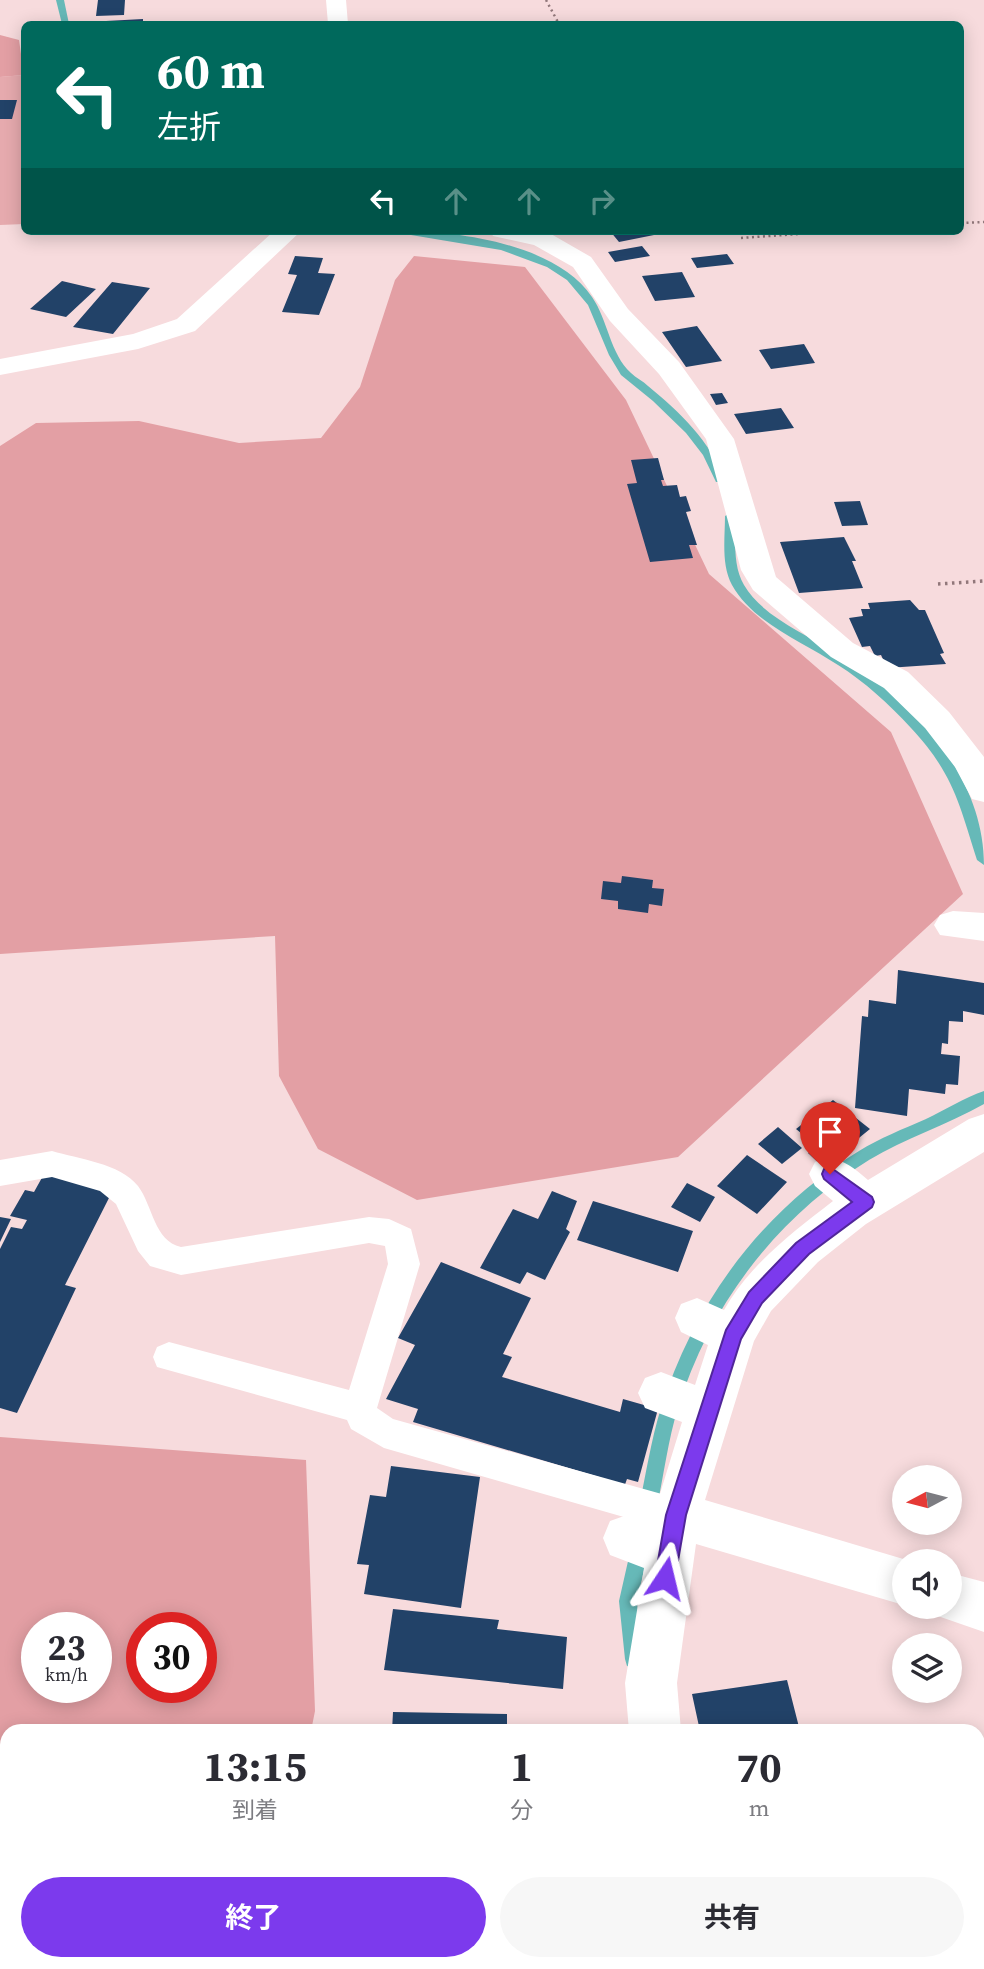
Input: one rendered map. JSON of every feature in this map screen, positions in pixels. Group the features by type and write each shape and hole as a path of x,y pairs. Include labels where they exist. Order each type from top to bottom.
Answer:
{"street":[{"path":"336,0 338,21"},
{"path":"0,367 138,341 186,325 285,235"},
{"path":"522,235 542,239 582,262 619,315 669,368 720,439 756,570 764,583 842,650 896,680 937,720 970,762 984,790"},
{"path":"650,1724 652,1524 708,1411 715,1327 755,1297 803,1249 865,1202 984,1131"},
{"path":"830,1174 865,1202"},
{"path":"661,1393 708,1411"},
{"path":"652,1524 892,1580"},
{"path":"962,1601 984,1607"}],"lane":[{"path":"0,1173 52,1164 110,1181 127,1195 149,1241 161,1256 181,1261 369,1230 383,1230 394,1234 400,1240 404,1264 360,1408 363,1418 384,1432 652,1524"},
{"path":"169,1357 360,1408"}],"path":[{"path":"547,0 558,21"},
{"path":"964,223 984,222"},
{"path":"741,238 784,235"},
{"path":"938,584 984,581"}],"shaded area":[{"path":"0,35 19,40 21,75 0,77"},
{"path":"21,75 21,224 0,225 0,77"},
{"path":"414,256 525,267 626,400 709,574 891,732 963,894 678,1157 417,1200 318,1149 279,1076 275,936 0,954 0,446 36,423 139,421 239,443 321,438 360,387 395,280"},
{"path":"0,1437 306,1460 315,1711 312,1724 0,1724"}],"building":[{"path":"98,0 125,0 124,15 96,16"},
{"path":"143,19 143,21 106,21"},
{"path":"0,100 17,100 12,119 0,119"},
{"path":"613,235 654,235 619,242"},
{"path":"642,246 650,256 615,262 608,252"},
{"path":"727,254 734,264 697,268 691,258"},
{"path":"295,256 323,258 318,273 335,274 319,315 282,312 297,275 288,274"},
{"path":"682,272 695,297 655,301 642,276"},
{"path":"62,281 96,289 66,317 30,309"},
{"path":"112,282 150,288 113,334 73,327"},
{"path":"697,326 722,361 686,367 662,332"},
{"path":"804,344 815,363 771,369 759,350"},
{"path":"722,393 728,403 716,405 710,394"},
{"path":"781,408 794,428 746,434 734,414"},
{"path":"658,458 663,486 677,485 680,497 686,496 691,511 686,512 697,545 689,545 693,558 650,562 627,484 637,483 631,460"},
{"path":"860,501 868,525 842,526 834,502"},
{"path":"844,537 856,561 852,561 863,588 799,593 780,542"},
{"path":"910,600 919,610 925,610 944,653 940,654 946,664 887,668 881,655 875,656 870,646 862,647 849,618 863,616 861,609 870,609 868,603"},
{"path":"622,876 653,880 652,888 664,889 662,906 649,904 648,913 618,909 618,901 601,899 603,881 621,883"},
{"path":"898,970 984,983 984,1015 963,1011 963,1022 949,1021 948,1044 942,1043 941,1054 960,1056 958,1085 946,1084 945,1094 909,1089 907,1116 855,1108 862,1016 868,1017 869,1000 896,1004"},
{"path":"833,1100 870,1129 823,1167 808,1153 817,1146 796,1129"},
{"path":"778,1127 802,1148 782,1164 758,1144"},
{"path":"747,1155 787,1182 757,1214 717,1186"},
{"path":"44,1174 112,1192 65,1285 76,1288 17,1413 0,1408 0,1249 11,1227 22,1229 27,1220 10,1216 25,1190 34,1192"},
{"path":"687,1183 715,1197 700,1222 671,1207"},
{"path":"552,1191 577,1201 566,1229 570,1232 545,1280 527,1272 520,1284 480,1268 513,1209 538,1219"},
{"path":"593,1201 693,1231 678,1272 577,1240"},
{"path":"0,1217 11,1219 0,1242"},
{"path":"441,1262 531,1298 503,1354 512,1357 502,1377 620,1412 623,1399 658,1409 638,1482 627,1479 623,1490 599,1477 413,1422 418,1409 386,1399 415,1345 398,1338"},
{"path":"391,1466 480,1477 461,1608 364,1594 369,1565 357,1564 370,1495 386,1497"},
{"path":"393,1609 499,1620 497,1629 567,1637 563,1689 384,1670"},
{"path":"787,1680 798,1724 698,1724 692,1694"},
{"path":"393,1712 507,1714 507,1724 392,1724"}],"waterway":[{"path":"60,0 65,21"},
{"path":"432,235 503,247 550,265 570,278 587,296 619,365 689,430 708,454 720,480"},
{"path":"730,516 731,561 738,585 747,598 776,621 845,663 894,703 926,736 958,782 984,860"},
{"path":"648,1507 666,1421 682,1370 699,1332 743,1263 769,1232 799,1203 831,1178 879,1147 984,1097"},
{"path":"634,1659 628,1601 640,1548"}],"route":[{"path":"665,1578 676,1515 733,1336 755,1297 803,1249 865,1202 830,1174"}]}
